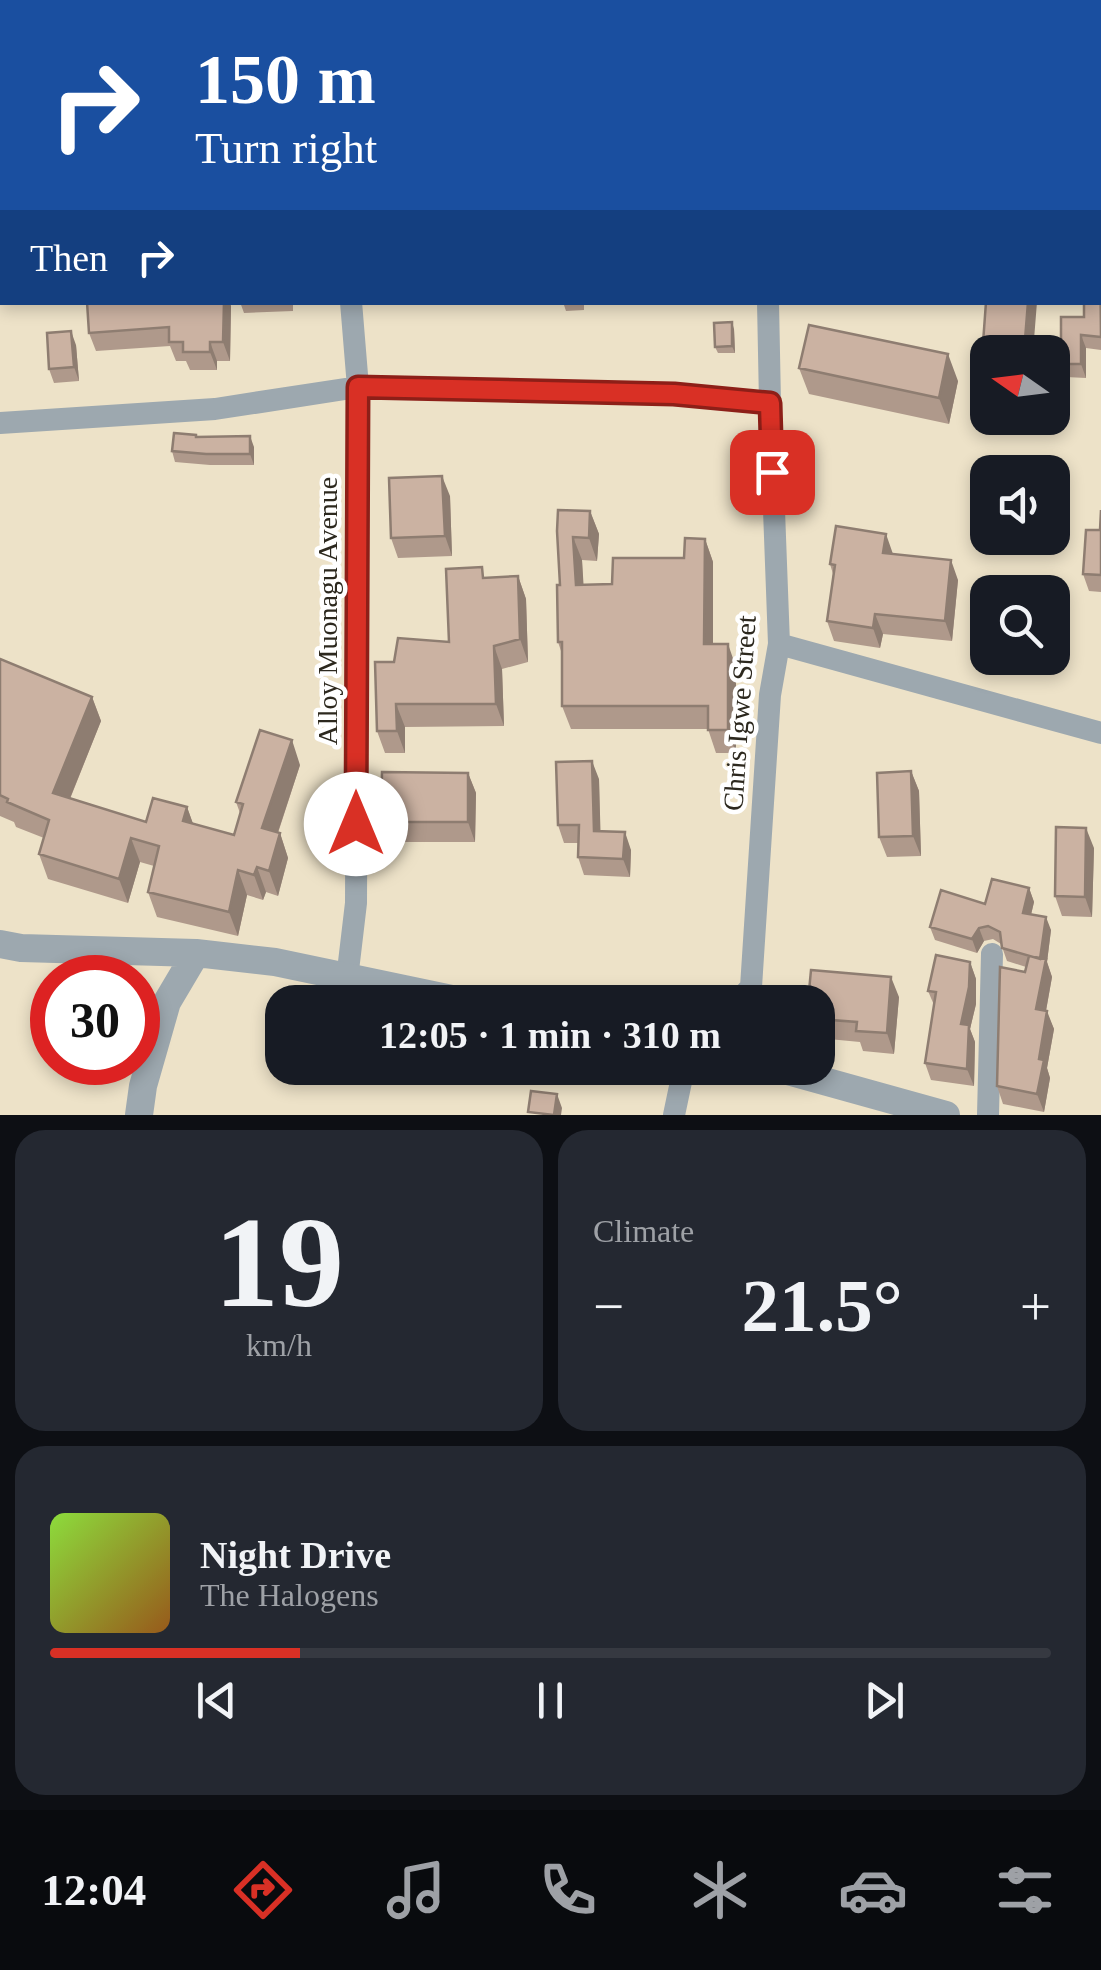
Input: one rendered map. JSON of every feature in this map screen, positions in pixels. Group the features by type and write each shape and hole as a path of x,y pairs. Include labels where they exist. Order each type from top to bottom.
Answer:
{"street":[{"name":"Alloy Muonagu Avenue","path":"347,979 356,903 358,387 352,305"},
{"name":"Chris Igwe Street","path":"750,985 770,695 779,644 768,305"},
{"path":"0,423 216,409 358,387 674,394 770,403"},
{"path":"779,644 1101,733"},
{"path":"0,944 21,948 196,952 275,962 378,985"},
{"path":"139,1115 142,1086 167,1002 196,952"},
{"path":"988,1115 992,954"},
{"path":"835,1084 946,1115"},
{"path":"674,1115 680,1085"}],"building":[{"path":"87,305 224,305 223,342 210,342 210,352 183,352 183,342 169,342 169,327 89,333"},
{"path":"986,305 1028,305 1025,335 984,335"},
{"path":"1084,305 1101,305 1101,337 1081,335 1081,364 1070,364 1070,335 1061,335 1061,317 1084,317"},
{"path":"732,322 732,346 715,347 714,323"},
{"path":"809,325 948,354 939,398 799,368"},
{"path":"71,331 74,367 49,369 47,333"},
{"path":"174,433 196,437 250,436 250,454 172,451"},
{"path":"442,476 445,536 391,538 389,478"},
{"path":"558,510 590,511 589,538 573,537 576,585 612,584 613,558 684,558 685,538 705,539 704,644 728,644 728,730 708,730 708,706 562,706"},
{"path":"1101,510 1101,575 1083,574 1086,530 1100,530"},
{"path":"836,526 886,534 883,553 951,560 945,621 875,614 873,628 827,621"},
{"path":"482,567 483,578 518,576 520,639 494,646 496,704 396,704 397,731 377,731 375,662 394,662 398,638 449,642 446,569"},
{"path":"0,659 92,697 53,793 146,822 153,798 187,807 183,821 234,835 243,804 236,802 260,730 292,740 262,828 280,833 269,871 257,867 254,875 238,870 229,912 148,892 159,846 131,838 119,879 39,854 49,820 7,802 0,795"},
{"path":"592,761 594,831 625,832 623,859 578,857 579,825 558,825 556,762"},
{"path":"911,771 913,836 879,837 877,773"},
{"path":"382,772 468,773 468,822 381,822"},
{"path":"1056,827 1086,828 1085,897 1055,896"},
{"path":"992,879 1029,888 1023,913 1046,917 1040,959 1002,948 1000,932 988,926 979,928 972,939 930,927 941,890 985,904"},
{"path":"936,955 970,962 961,1024 969,1025 967,1069 925,1063 936,992 928,991"},
{"path":"1029,956 1046,959 1036,1009 1047,1011 1037,1094 997,1086 1000,967 1025,972"},
{"path":"811,970 891,977 887,1033 856,1031 857,1022 835,1020 835,985 810,985"},
{"path":"531,1091 557,1094 554,1115 528,1112"}],"route":[{"path":"356,824 358,387 674,394 770,403 772,472"}]}
